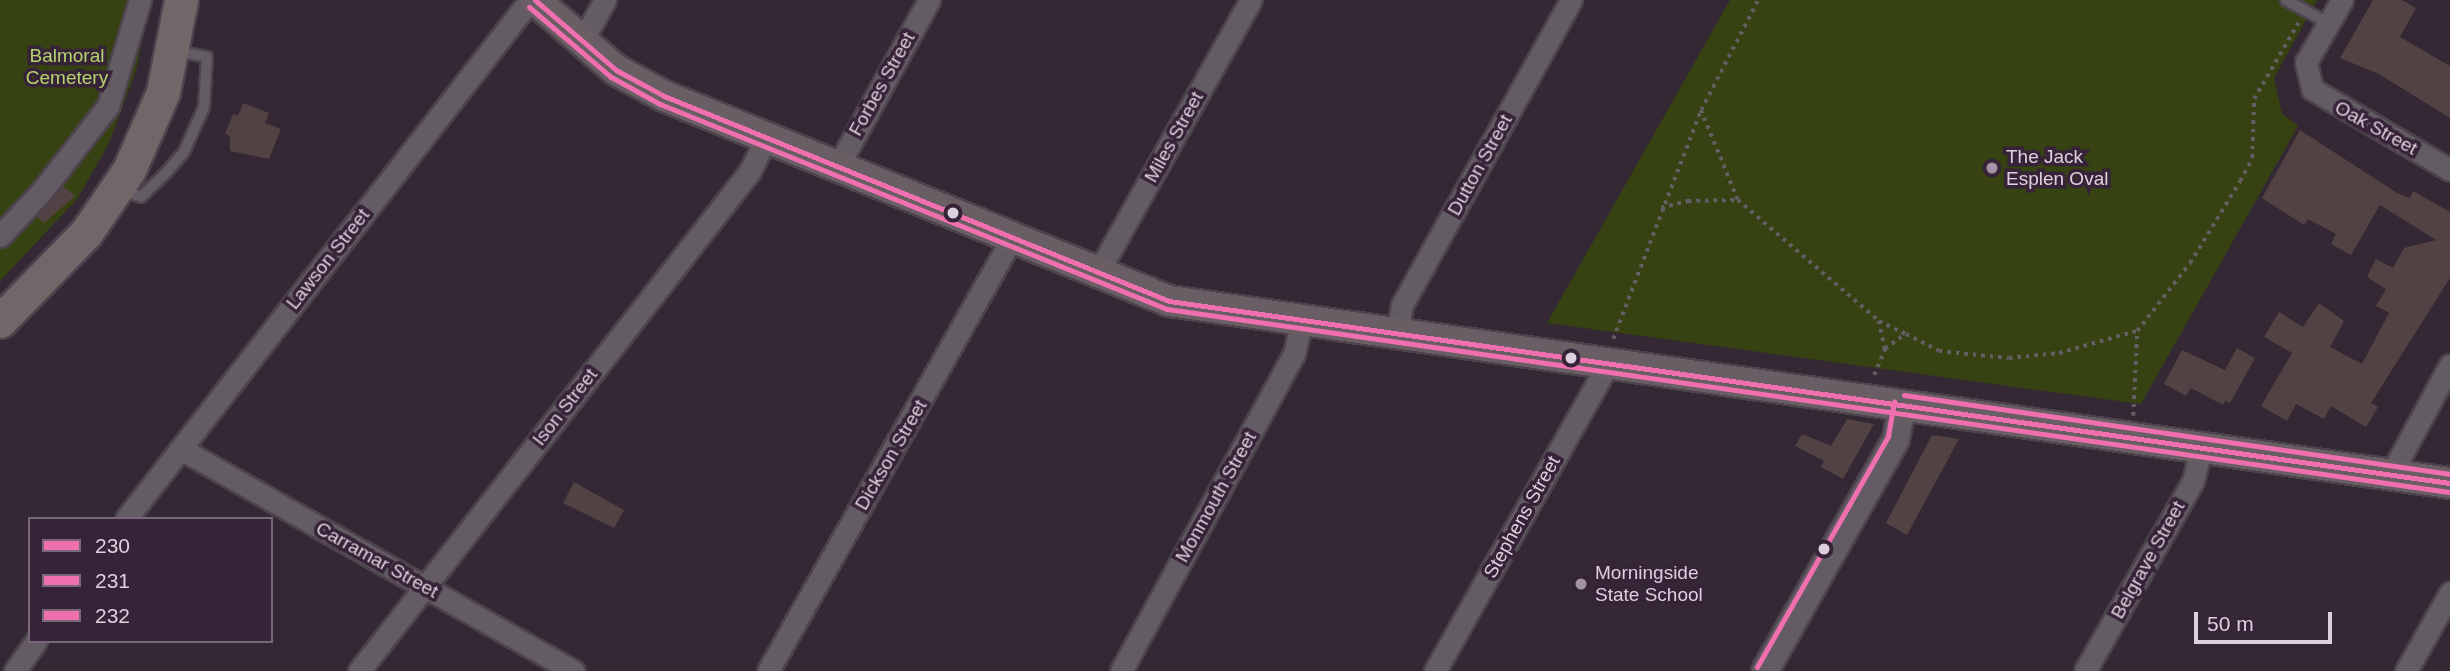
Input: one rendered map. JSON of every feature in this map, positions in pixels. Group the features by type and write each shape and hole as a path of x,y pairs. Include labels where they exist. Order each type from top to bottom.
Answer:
{"main road":[{"path":"0,321 86,233 117,189 148,130 173,51 181,0"},
{"path":"532,0 586,34"},
{"path":"559,0 616,70 642,83 765,140 1169,301 2129,435 2450,484"}],"street":[{"path":"0,236 42,191 108,106 140,0"},
{"name":"Lawson Street","path":"128,517 532,0"},
{"path":"586,34 605,0"},
{"name":"Forbes Street","path":"837,168 929,0"},
{"name":"Miles Street","path":"1097,274 1251,0"},
{"name":"Dutton Street","path":"1397,332 1402,305 1571,0"},
{"path":"2329,23 2342,0"},
{"name":"Oak Street","path":"2329,23 2306,62 2307,80 2321,97 2450,170"},
{"name":"Ison Street","path":"359,671 750,171 765,140"},
{"name":"Dickson Street","path":"768,671 1011,239"},
{"name":"Monmouth Street","path":"1121,671 1294,354 1302,320"},
{"name":"Stephens Street","path":"1436,671 1609,362"},
{"path":"2391,474 2450,365"},
{"path":"1765,671 1896,439 1903,404"},
{"name":"Belgrave Street","path":"2085,671 2193,481 2202,446"},
{"name":"Carramar Street","path":"181,449 574,671"},
{"path":"2406,671 2450,593"},
{"path":"15,671 35,643"}],"lane":[{"path":"2286,0 2329,23"},
{"path":"117,189 141,197 152,187 184,152 204,107 207,57 173,51"}],"path":[{"path":"1609,362 1613,336 1651,247 1661,208 1701,110 1758,0"},
{"path":"2129,435 2137,331 2190,263 2240,181 2252,158 2254,99 2305,10"},
{"path":"1701,110 1738,200 1879,321 1939,351 2009,358 2059,353 2137,331"},
{"path":"1661,208 1688,201 1738,200"},
{"path":"1879,321 1885,349"},
{"path":"1874,375 1885,349 1906,334"}],"green space":[{"name":"Balmoral Cemetery","path":"0,0 150,0 136,71 109,143 78,198 0,281"},
{"path":"1730,0 2317,0 2274,78 2282,113 2298,126 2141,404 1547,323"}],"building":[{"path":"2373,0 2402,0 2416,8 2400,37 2450,66 2450,118 2379,74 2340,58"},
{"path":"243,103 269,113 265,123 281,129 269,159 230,151 230,136 225,134 233,114 238,116"},
{"path":"2300,130 2397,193 2410,198 2413,191 2450,212 2450,278 2371,403 2378,407 2366,427 2331,406 2324,419 2296,404 2287,421 2261,406 2292,353 2264,337 2279,312 2303,327 2319,303 2344,321 2330,347 2362,364 2389,313 2376,306 2386,289 2367,277 2376,259 2393,268 2404,248 2436,240 2380,205 2351,255 2331,244 2336,234 2308,219 2304,225 2262,198"},
{"path":"63,186 75,196 44,223 36,216"},
{"path":"2237,348 2255,358 2230,403 2225,401 2223,405 2191,388 2186,396 2164,384 2182,350 2225,370"},
{"path":"1847,419 1874,424 1843,479 1821,467 1824,461 1795,446 1802,434 1831,446"},
{"path":"1932,435 1959,439 1907,535 1886,523"},
{"path":"574,482 624,510 614,528 563,503"}],"transit line":[{"name":"230","path":"535,0 616,70 664,96 1169,301 2450,483"},
{"name":"231","path":"529,7 611,77 660,104 1167,309 2449,492"},
{"name":"232","path":"1904,395 2450,474"},
{"name":"232","path":"1757,667 1888,436 1894,402"}],"place":[{"name":"The Jack Esplen Oval","path":"1992,168"},
{"name":"Morningside State School","path":"1581,584"}]}
